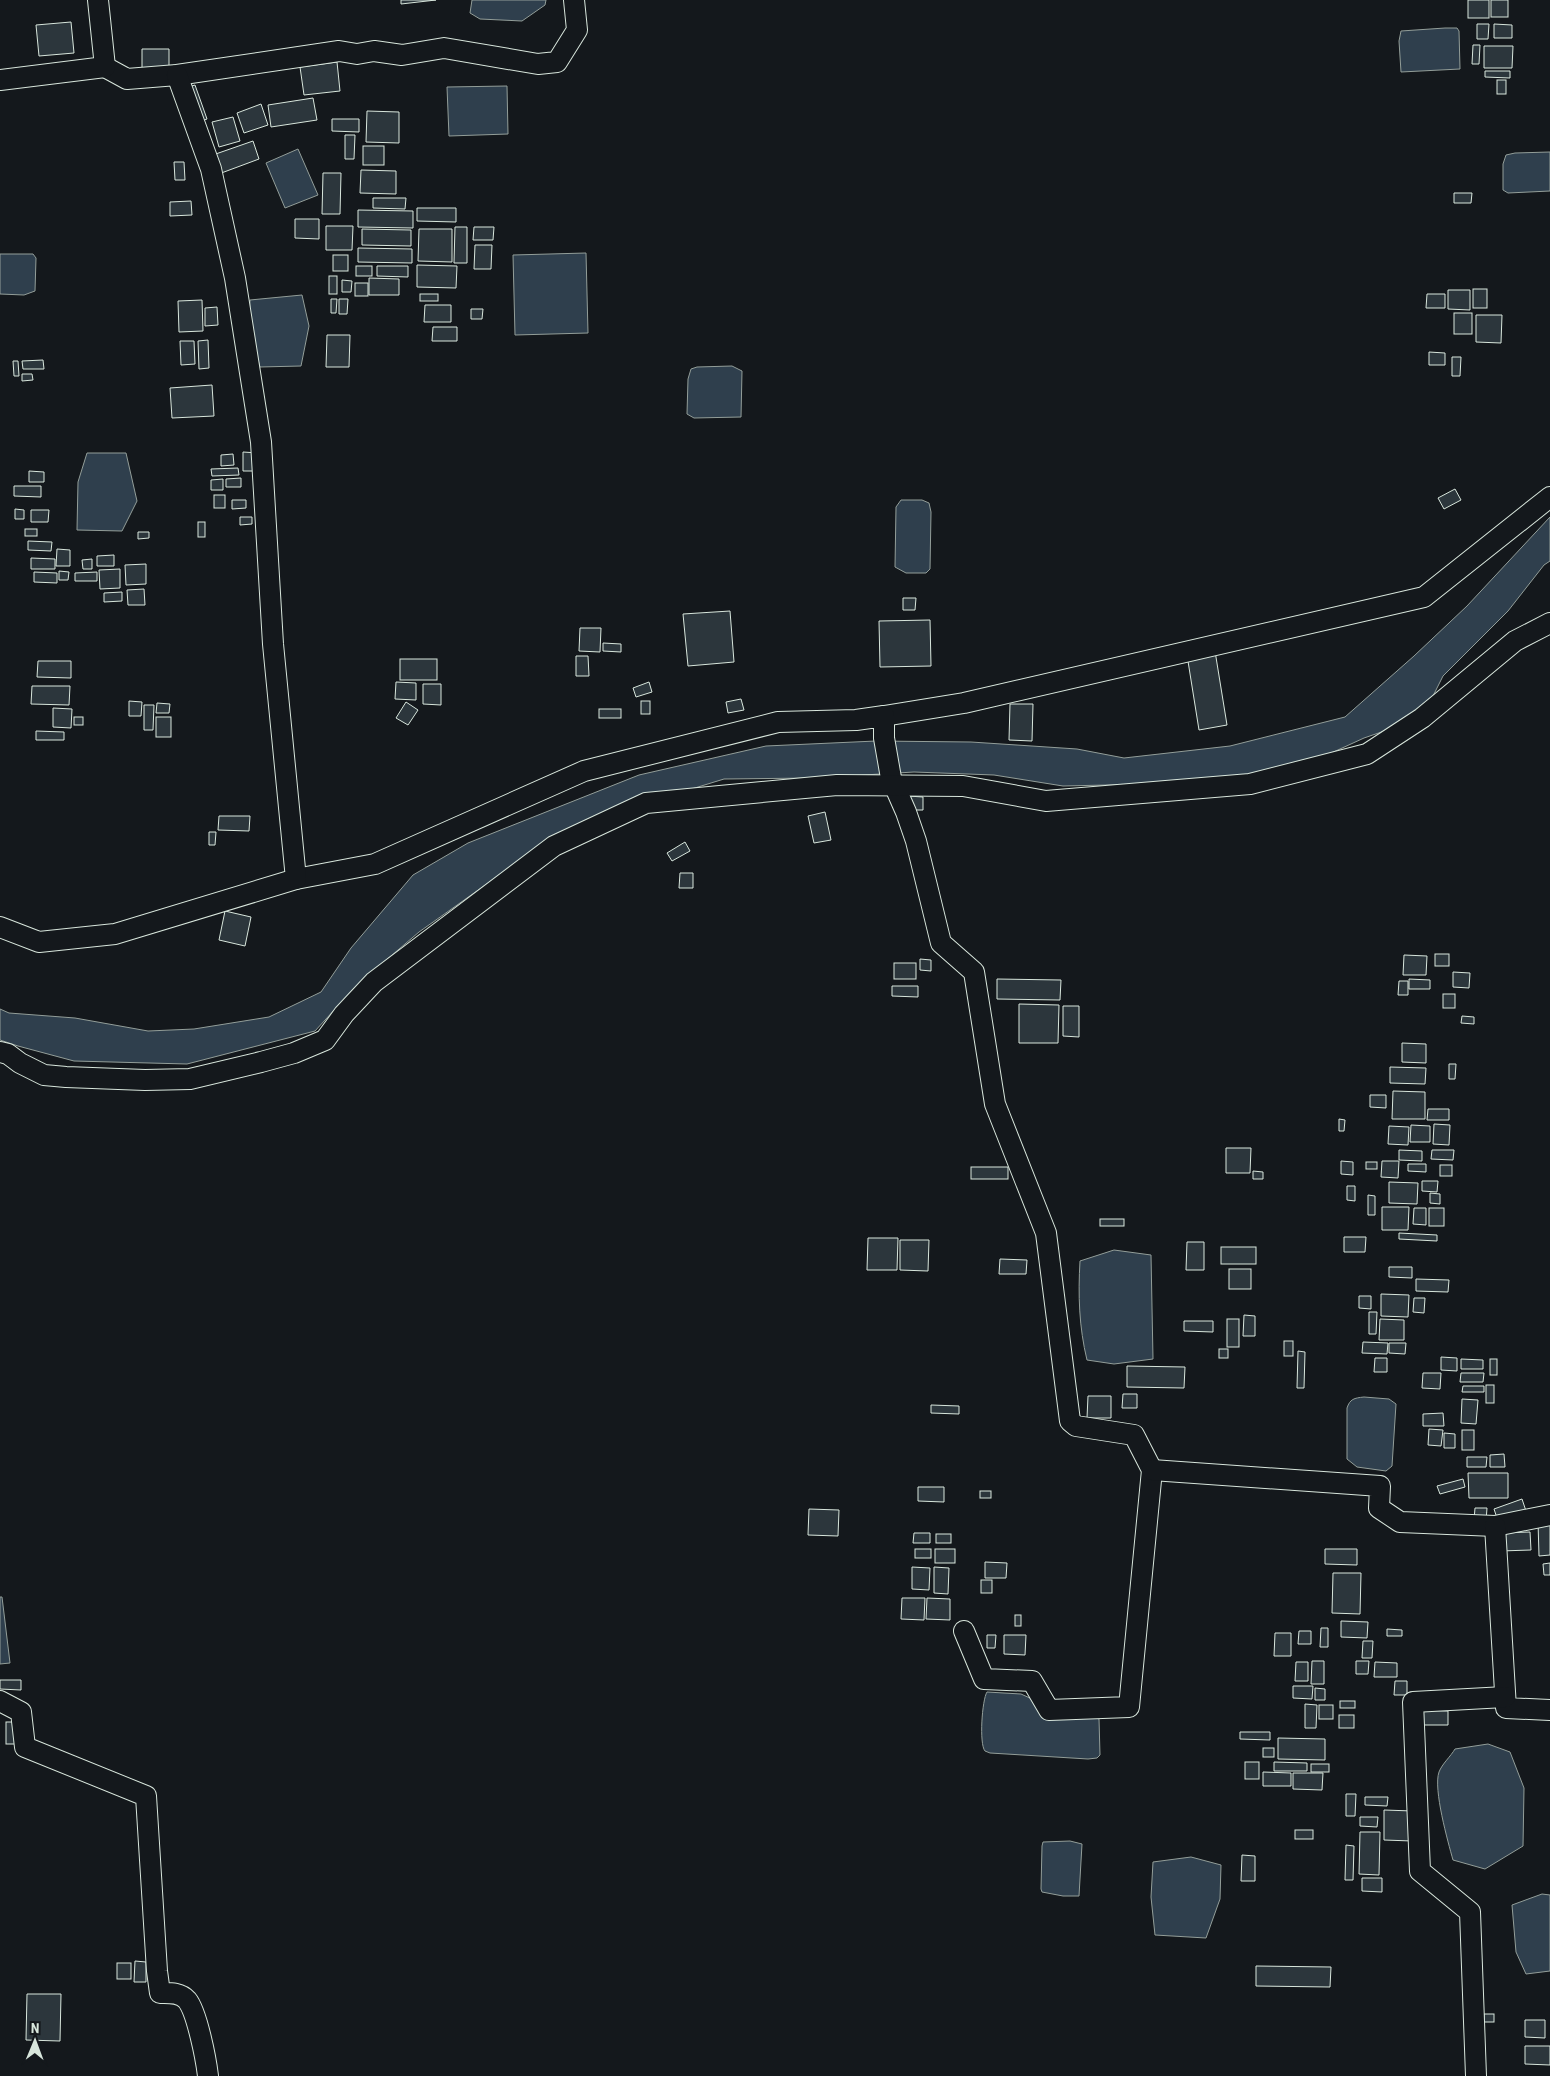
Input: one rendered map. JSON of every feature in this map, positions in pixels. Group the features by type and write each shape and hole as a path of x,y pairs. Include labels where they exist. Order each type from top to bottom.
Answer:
{"street":[{"path":"98,0 105,67"},
{"path":"0,80 105,67 127,79 177,76 339,50 357,54 374,51 402,55 444,48 538,64 557,62 577,30 574,0"},
{"path":"177,76 211,168 235,278 261,442 273,644 296,879"},
{"path":"0,927 39,942 115,934 296,879 375,864 584,771 778,722 856,720 964,703 1424,597 1550,497"},
{"path":"0,1052 8,1054 20,1063 44,1075 190,1079 294,1053 325,1040 344,1014 374,982 554,846 646,803 892,782 963,786 1046,801 1250,784 1366,754 1422,718 1515,641 1550,623"},
{"path":"884,716 884,738 892,782 906,812 916,841 941,943 974,972 995,1104 1046,1233 1070,1421 1076,1426 1134,1435 1152,1470 1129,1707 1050,1710 1032,1681 984,1678 964,1631"},
{"path":"1152,1470 1380,1486 1379,1508 1400,1522 1495,1526 1550,1515"},
{"path":"1495,1526 1506,1708 1550,1710"},
{"path":"1476,2076 1470,1912 1420,1871 1413,1702 1506,1697"},
{"path":"0,1701 22,1712 25,1747 146,1796 160,1993 174,1993 186,1998 192,2008 206,2058 208,2076"}],"water":[{"path":"472,0 546,0 545,5 522,21 480,19 470,13"},
{"path":"1457,28 1459,31 1460,69 1401,72 1399,41 1401,31"},
{"path":"507,86 508,134 449,136 447,87"},
{"path":"298,149 318,195 285,208 266,163"},
{"path":"1550,152 1550,191 1508,193 1503,190 1503,164 1506,155"},
{"path":"586,253 588,333 515,335 513,255"},
{"path":"0,254 33,254 36,258 35,291 24,295 0,294"},
{"path":"302,295 309,326 301,366 260,367 249,329 250,300"},
{"path":"732,366 742,371 741,417 694,418 687,414 688,379 691,369 697,367"},
{"path":"87,453 126,453 137,501 122,531 77,530 78,482"},
{"path":"901,500 922,500 929,503 931,512 930,569 926,573 906,573 895,567 896,507"},
{"path":"1550,517 1550,561 1544,565 1508,611 1443,676 1422,718 1364,738 1316,760 1235,778 1151,784 1063,786 994,775 914,772 813,778 724,779 646,803 498,876 419,932 357,985 315,1031 187,1064 74,1061 0,1040 0,1009 9,1013 75,1018 148,1031 194,1029 269,1017 321,992 351,948 413,875 468,843 639,775 766,746 876,741 971,742 1077,749 1124,758 1230,746 1345,717 1467,606"},
{"path":"1114,1250 1151,1255 1153,1359 1114,1364 1087,1360 1080,1311 1080,1261"},
{"path":"1364,1397 1389,1399 1396,1404 1392,1466 1386,1471 1357,1467 1347,1459 1347,1408 1353,1400"},
{"path":"0,1597 2,1597 10,1663 0,1664"},
{"path":"987,1692 1021,1694 1099,1719 1100,1755 1097,1758 1088,1759 990,1753 985,1751 982,1740 982,1722"},
{"path":"1488,1744 1510,1752 1524,1788 1523,1846 1485,1869 1453,1860 1442,1816 1438,1780 1440,1769 1455,1749"},
{"path":"1070,1841 1082,1844 1079,1896 1063,1896 1042,1892 1043,1842"},
{"path":"1191,1857 1221,1865 1220,1899 1206,1938 1155,1935 1151,1897 1153,1862"},
{"path":"1542,1894 1550,1895 1550,1971 1526,1974 1516,1952 1512,1905"}],"building":[{"path":"401,0 436,0 401,4"},
{"path":"1468,0 1489,0 1489,18 1468,18"},
{"path":"1491,0 1508,0 1508,17 1491,17"},
{"path":"71,22 74,53 39,56 36,25"},
{"path":"1477,24 1489,24 1488,39 1477,39"},
{"path":"1494,24 1512,25 1512,38 1494,38"},
{"path":"1473,45 1480,45 1479,64 1472,64"},
{"path":"1484,46 1513,46 1512,68 1484,68"},
{"path":"142,49 169,49 169,69 142,68"},
{"path":"337,62 340,91 304,95 300,67"},
{"path":"1485,71 1510,71 1510,78 1485,77"},
{"path":"1497,80 1506,80 1506,94 1497,94"},
{"path":"195,85 207,119 197,123 185,88"},
{"path":"313,98 317,120 271,127 268,105"},
{"path":"261,104 268,125 244,133 237,113"},
{"path":"367,111 399,112 399,143 366,142"},
{"path":"233,117 240,141 219,147 212,122"},
{"path":"332,119 359,119 359,132 332,131"},
{"path":"345,135 355,135 354,159 345,159"},
{"path":"253,141 259,159 216,175 210,156"},
{"path":"363,146 384,146 384,165 363,165"},
{"path":"174,162 184,162 185,180 175,180"},
{"path":"361,170 396,171 396,194 360,193"},
{"path":"323,173 341,173 340,214 322,214"},
{"path":"1454,193 1472,193 1471,203 1454,203"},
{"path":"373,198 406,198 405,209 373,208"},
{"path":"191,201 192,215 170,216 170,202"},
{"path":"417,208 456,208 456,222 417,221"},
{"path":"358,210 413,211 413,228 358,227"},
{"path":"295,219 319,219 319,239 295,238"},
{"path":"326,226 353,226 352,250 326,250"},
{"path":"455,227 467,227 467,263 454,263"},
{"path":"474,227 494,227 493,240 473,240"},
{"path":"362,229 411,230 411,246 362,245"},
{"path":"419,229 452,229 452,262 418,261"},
{"path":"475,245 492,245 491,269 474,269"},
{"path":"358,248 412,249 412,263 358,262"},
{"path":"333,255 348,255 348,271 333,271"},
{"path":"417,265 457,266 456,288 417,287"},
{"path":"356,266 372,266 372,276 356,276"},
{"path":"377,266 408,266 408,277 377,276"},
{"path":"329,276 337,276 337,294 329,294"},
{"path":"369,278 399,279 399,295 369,295"},
{"path":"342,280 352,281 351,292 342,292"},
{"path":"355,283 368,283 368,296 355,296"},
{"path":"1473,289 1487,289 1487,308 1473,308"},
{"path":"1448,290 1470,290 1470,310 1448,309"},
{"path":"420,294 438,294 438,301 420,301"},
{"path":"1427,294 1445,294 1445,308 1426,308"},
{"path":"331,299 337,299 336,313 331,313"},
{"path":"339,299 348,299 347,314 339,314"},
{"path":"202,300 203,331 179,332 178,301"},
{"path":"425,305 451,305 451,322 424,322"},
{"path":"217,307 218,325 205,326 205,308"},
{"path":"471,309 483,309 482,319 471,319"},
{"path":"1454,313 1472,313 1472,334 1454,334"},
{"path":"1476,315 1502,315 1501,343 1476,342"},
{"path":"433,327 457,327 457,341 432,341"},
{"path":"327,335 350,335 349,367 326,367"},
{"path":"208,340 209,368 199,369 198,341"},
{"path":"180,341 194,341 195,364 181,365"},
{"path":"1429,352 1445,353 1445,365 1429,365"},
{"path":"1452,357 1461,357 1460,376 1452,376"},
{"path":"43,360 44,369 23,369 22,361"},
{"path":"13,361 18,361 19,376 14,376"},
{"path":"22,374 32,374 33,380 22,381"},
{"path":"212,385 214,416 172,418 170,388"},
{"path":"243,452 258,453 258,471 243,471"},
{"path":"233,454 234,465 221,466 221,455"},
{"path":"238,468 239,475 212,476 211,469"},
{"path":"29,471 44,472 44,482 29,482"},
{"path":"241,478 241,487 226,487 226,479"},
{"path":"223,479 223,490 211,490 211,480"},
{"path":"14,486 41,486 41,497 14,496"},
{"path":"1455,489 1461,500 1444,509 1438,498"},
{"path":"214,495 225,495 225,508 214,508"},
{"path":"232,500 246,500 246,508 232,509"},
{"path":"15,509 24,510 24,519 15,519"},
{"path":"31,510 49,510 48,522 31,522"},
{"path":"240,517 252,517 252,524 240,525"},
{"path":"198,522 205,522 205,537 198,537"},
{"path":"25,529 37,529 37,536 25,536"},
{"path":"138,532 149,532 149,538 138,539"},
{"path":"28,541 52,542 51,551 28,550"},
{"path":"57,549 70,550 70,566 56,566"},
{"path":"114,555 114,566 97,566 97,556"},
{"path":"31,558 55,559 55,569 31,569"},
{"path":"92,559 92,569 83,569 82,560"},
{"path":"146,564 146,584 126,585 125,565"},
{"path":"120,569 120,588 100,589 99,570"},
{"path":"59,571 69,572 68,580 59,580"},
{"path":"34,572 57,573 57,583 34,582"},
{"path":"97,572 97,581 75,581 75,573"},
{"path":"144,589 145,605 128,605 127,590"},
{"path":"122,592 122,601 104,602 104,593"},
{"path":"903,598 916,598 915,610 903,610"},
{"path":"730,611 734,662 688,666 683,614"},
{"path":"930,620 931,666 880,667 879,621"},
{"path":"580,628 601,628 600,652 579,651"},
{"path":"603,643 621,644 621,652 603,651"},
{"path":"1215,651 1227,725 1199,730 1187,655"},
{"path":"576,656 588,656 589,676 576,676"},
{"path":"400,659 437,659 437,680 400,680"},
{"path":"38,661 71,661 71,678 37,677"},
{"path":"396,682 416,683 416,700 395,699"},
{"path":"649,682 652,692 636,697 633,688"},
{"path":"423,684 441,684 441,705 423,704"},
{"path":"32,686 70,686 69,705 31,704"},
{"path":"741,699 744,710 728,713 726,702"},
{"path":"129,701 142,702 141,716 129,716"},
{"path":"641,701 650,701 650,714 641,714"},
{"path":"406,702 418,710 408,725 396,718"},
{"path":"157,703 170,704 169,713 156,713"},
{"path":"1010,704 1033,704 1032,741 1009,740"},
{"path":"144,705 154,705 153,730 144,730"},
{"path":"53,708 72,709 71,728 53,727"},
{"path":"599,709 621,709 621,718 599,718"},
{"path":"74,717 83,717 83,725 74,725"},
{"path":"156,717 171,717 171,737 156,737"},
{"path":"36,731 64,732 64,740 36,740"},
{"path":"908,796 923,797 923,810 908,810"},
{"path":"825,812 831,840 814,843 808,816"},
{"path":"219,816 250,816 249,831 218,830"},
{"path":"209,832 216,832 215,845 209,845"},
{"path":"685,842 690,851 672,861 667,853"},
{"path":"680,873 693,873 693,888 679,888"},
{"path":"225,911 251,917 245,946 219,940"},
{"path":"1435,954 1449,954 1449,966 1435,966"},
{"path":"1404,955 1427,956 1426,975 1403,975"},
{"path":"920,959 931,960 931,971 920,970"},
{"path":"894,963 916,963 916,979 894,979"},
{"path":"1453,972 1470,973 1469,988 1453,987"},
{"path":"997,979 1061,980 1060,1000 997,999"},
{"path":"1409,979 1430,980 1430,989 1409,989"},
{"path":"1399,981 1408,981 1408,995 1398,995"},
{"path":"892,986 918,986 918,997 892,996"},
{"path":"1443,994 1455,994 1455,1008 1443,1008"},
{"path":"1019,1004 1059,1005 1058,1043 1019,1043"},
{"path":"1063,1006 1079,1006 1079,1037 1063,1036"},
{"path":"1462,1016 1474,1017 1474,1024 1461,1023"},
{"path":"1402,1043 1426,1044 1426,1063 1402,1062"},
{"path":"1449,1064 1456,1064 1455,1079 1449,1079"},
{"path":"1390,1067 1426,1068 1425,1084 1390,1083"},
{"path":"1393,1091 1425,1092 1425,1119 1392,1119"},
{"path":"1370,1095 1386,1095 1386,1108 1370,1107"},
{"path":"1428,1109 1449,1109 1449,1120 1427,1120"},
{"path":"1339,1119 1345,1120 1344,1131 1339,1131"},
{"path":"1434,1124 1450,1125 1449,1145 1433,1144"},
{"path":"1411,1125 1430,1126 1430,1142 1410,1142"},
{"path":"1389,1126 1409,1127 1408,1145 1388,1144"},
{"path":"1226,1148 1251,1148 1250,1173 1226,1173"},
{"path":"1399,1150 1422,1151 1422,1161 1399,1160"},
{"path":"1432,1150 1454,1150 1453,1160 1431,1159"},
{"path":"1341,1161 1353,1162 1353,1175 1341,1174"},
{"path":"1382,1161 1399,1161 1398,1178 1381,1177"},
{"path":"1366,1162 1377,1162 1377,1169 1366,1169"},
{"path":"1408,1164 1426,1164 1426,1172 1408,1171"},
{"path":"1440,1165 1452,1165 1452,1176 1440,1176"},
{"path":"971,1167 1008,1167 1008,1179 971,1179"},
{"path":"1253,1171 1263,1172 1263,1179 1253,1179"},
{"path":"1422,1181 1438,1181 1437,1192 1422,1191"},
{"path":"1389,1182 1418,1183 1417,1204 1389,1203"},
{"path":"1347,1186 1355,1186 1355,1201 1347,1200"},
{"path":"1430,1193 1440,1194 1440,1204 1430,1203"},
{"path":"1368,1195 1375,1196 1375,1215 1368,1215"},
{"path":"1382,1207 1409,1207 1408,1230 1382,1230"},
{"path":"1414,1208 1426,1208 1426,1225 1413,1224"},
{"path":"1429,1208 1444,1208 1444,1226 1429,1226"},
{"path":"1100,1219 1124,1219 1124,1226 1100,1226"},
{"path":"1399,1233 1437,1235 1437,1241 1399,1239"},
{"path":"1344,1237 1366,1237 1365,1252 1344,1252"},
{"path":"868,1238 898,1238 897,1270 867,1270"},
{"path":"900,1240 929,1240 928,1271 900,1270"},
{"path":"1187,1242 1204,1242 1204,1270 1186,1270"},
{"path":"1221,1247 1256,1247 1256,1264 1221,1264"},
{"path":"1000,1259 1027,1260 1026,1274 999,1274"},
{"path":"1389,1267 1412,1267 1412,1278 1389,1277"},
{"path":"1229,1269 1251,1269 1251,1289 1229,1289"},
{"path":"1416,1279 1449,1280 1448,1292 1416,1291"},
{"path":"1381,1294 1409,1295 1408,1317 1381,1316"},
{"path":"1359,1296 1371,1296 1371,1309 1359,1308"},
{"path":"1414,1298 1425,1298 1424,1313 1413,1312"},
{"path":"1369,1312 1377,1312 1376,1334 1369,1334"},
{"path":"1244,1315 1255,1316 1255,1336 1243,1336"},
{"path":"1227,1319 1239,1319 1239,1347 1227,1347"},
{"path":"1380,1319 1404,1320 1404,1340 1379,1340"},
{"path":"1184,1321 1213,1321 1213,1332 1184,1331"},
{"path":"1284,1341 1293,1341 1293,1356 1284,1356"},
{"path":"1363,1342 1388,1343 1387,1354 1362,1353"},
{"path":"1389,1343 1406,1343 1405,1354 1389,1353"},
{"path":"1219,1349 1228,1349 1228,1358 1219,1358"},
{"path":"1298,1351 1305,1352 1304,1388 1297,1388"},
{"path":"1441,1357 1457,1358 1457,1371 1441,1370"},
{"path":"1375,1358 1387,1358 1387,1372 1374,1372"},
{"path":"1461,1359 1483,1360 1483,1369 1461,1369"},
{"path":"1490,1359 1497,1359 1497,1375 1490,1375"},
{"path":"1127,1366 1185,1367 1184,1388 1127,1387"},
{"path":"1423,1373 1441,1373 1440,1389 1422,1388"},
{"path":"1461,1373 1484,1373 1483,1382 1460,1382"},
{"path":"1486,1385 1494,1385 1494,1403 1486,1403"},
{"path":"1463,1386 1484,1386 1484,1392 1462,1392"},
{"path":"1123,1394 1137,1394 1137,1408 1122,1408"},
{"path":"1088,1396 1111,1396 1111,1418 1087,1418"},
{"path":"1462,1399 1478,1400 1476,1424 1461,1423"},
{"path":"931,1405 959,1406 959,1414 931,1413"},
{"path":"1443,1413 1444,1426 1423,1426 1423,1414"},
{"path":"1429,1429 1443,1430 1441,1446 1428,1445"},
{"path":"1462,1430 1474,1430 1474,1450 1462,1450"},
{"path":"1444,1433 1455,1434 1455,1448 1444,1448"},
{"path":"1504,1454 1505,1467 1490,1467 1490,1455"},
{"path":"1467,1457 1487,1457 1486,1467 1467,1467"},
{"path":"1468,1473 1508,1473 1508,1498 1469,1498"},
{"path":"1463,1479 1465,1487 1440,1494 1437,1486"},
{"path":"918,1487 944,1487 944,1502 918,1501"},
{"path":"980,1491 991,1491 991,1498 980,1498"},
{"path":"1522,1499 1527,1514 1499,1524 1494,1509"},
{"path":"1475,1508 1487,1508 1486,1521 1474,1520"},
{"path":"809,1509 839,1510 838,1536 808,1535"},
{"path":"1538,1521 1550,1521 1550,1555 1539,1556"},
{"path":"1530,1532 1531,1550 1500,1551 1500,1533"},
{"path":"914,1533 930,1533 930,1543 913,1543"},
{"path":"936,1534 951,1534 951,1543 936,1543"},
{"path":"915,1549 931,1549 931,1558 915,1558"},
{"path":"935,1549 955,1549 955,1563 935,1563"},
{"path":"1325,1549 1357,1549 1357,1565 1325,1564"},
{"path":"985,1562 1007,1563 1006,1578 985,1578"},
{"path":"1550,1563 1550,1575 1544,1575 1543,1564"},
{"path":"912,1567 930,1568 929,1590 912,1589"},
{"path":"934,1567 949,1568 948,1594 934,1593"},
{"path":"1333,1573 1361,1573 1360,1614 1332,1613"},
{"path":"981,1580 992,1580 992,1593 981,1593"},
{"path":"902,1598 925,1598 924,1620 901,1619"},
{"path":"927,1598 950,1599 950,1620 926,1619"},
{"path":"1015,1615 1021,1615 1021,1626 1015,1626"},
{"path":"1341,1621 1368,1622 1367,1638 1341,1637"},
{"path":"1321,1628 1328,1628 1328,1647 1320,1647"},
{"path":"1387,1629 1402,1630 1402,1636 1387,1636"},
{"path":"1299,1631 1311,1631 1311,1644 1298,1644"},
{"path":"1275,1633 1291,1633 1291,1656 1274,1656"},
{"path":"987,1635 996,1635 995,1648 987,1648"},
{"path":"1004,1635 1026,1635 1025,1655 1004,1654"},
{"path":"1363,1641 1373,1641 1372,1658 1362,1658"},
{"path":"1312,1661 1324,1661 1324,1684 1311,1684"},
{"path":"1356,1661 1369,1661 1368,1674 1356,1674"},
{"path":"1296,1662 1308,1662 1308,1681 1295,1681"},
{"path":"1375,1662 1397,1663 1397,1677 1374,1677"},
{"path":"0,1680 21,1680 21,1690 0,1689"},
{"path":"1395,1681 1407,1681 1407,1695 1394,1695"},
{"path":"1293,1686 1313,1686 1312,1699 1293,1698"},
{"path":"1315,1688 1325,1689 1325,1700 1315,1700"},
{"path":"1340,1701 1355,1701 1355,1708 1340,1708"},
{"path":"1305,1704 1317,1705 1316,1728 1305,1728"},
{"path":"1319,1705 1333,1705 1333,1719 1319,1719"},
{"path":"1421,1710 1448,1711 1448,1725 1420,1725"},
{"path":"1339,1715 1354,1715 1354,1728 1339,1728"},
{"path":"6,1722 19,1722 19,1744 6,1744"},
{"path":"1240,1732 1270,1732 1270,1740 1240,1739"},
{"path":"1278,1738 1325,1739 1325,1760 1278,1759"},
{"path":"1263,1748 1274,1748 1274,1757 1263,1757"},
{"path":"1245,1762 1259,1762 1259,1779 1245,1779"},
{"path":"1274,1762 1307,1763 1307,1771 1274,1771"},
{"path":"1311,1764 1329,1764 1329,1772 1311,1772"},
{"path":"1263,1772 1291,1773 1291,1786 1263,1786"},
{"path":"1293,1773 1323,1773 1322,1790 1293,1789"},
{"path":"1346,1794 1356,1794 1355,1816 1346,1816"},
{"path":"1365,1797 1388,1797 1387,1806 1365,1805"},
{"path":"1384,1810 1413,1811 1412,1841 1384,1840"},
{"path":"1360,1817 1378,1817 1377,1827 1360,1826"},
{"path":"1295,1830 1313,1830 1313,1839 1295,1839"},
{"path":"1360,1832 1380,1832 1379,1875 1359,1874"},
{"path":"1346,1845 1354,1846 1353,1880 1345,1880"},
{"path":"1242,1855 1255,1856 1255,1881 1241,1881"},
{"path":"1362,1878 1382,1878 1382,1892 1362,1891"},
{"path":"135,1961 146,1962 146,1982 134,1982"},
{"path":"117,1963 131,1963 131,1979 117,1979"},
{"path":"1256,1966 1331,1967 1330,1987 1256,1986"},
{"path":"27,1994 61,1994 60,2041 26,2040"},
{"path":"1484,2014 1494,2014 1494,2022 1484,2022"},
{"path":"1525,2020 1545,2020 1545,2038 1525,2037"},
{"path":"1525,2046 1550,2046 1550,2065 1525,2064"}]}
